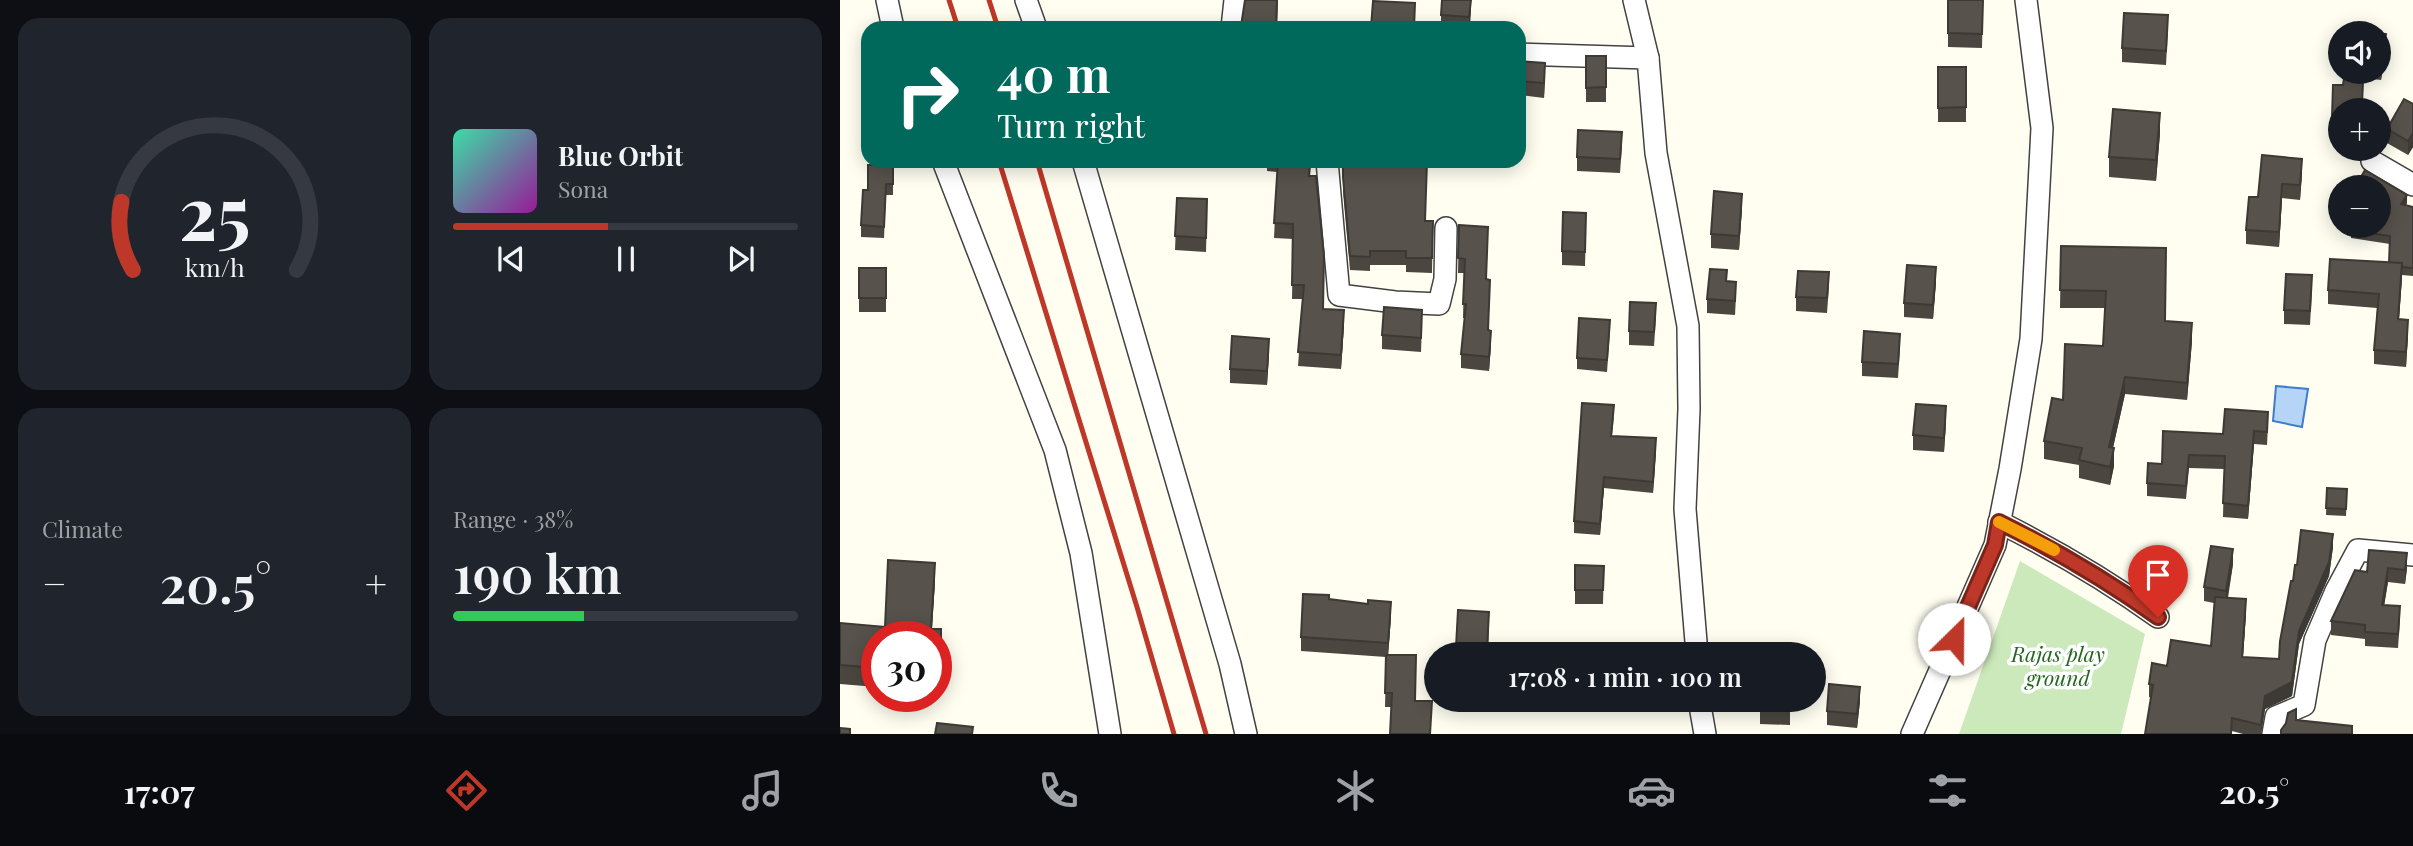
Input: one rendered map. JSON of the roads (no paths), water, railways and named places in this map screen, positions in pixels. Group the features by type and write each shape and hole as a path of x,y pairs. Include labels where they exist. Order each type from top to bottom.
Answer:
{"street":[{"path":"887,0 892,21"},
{"path":"1026,0 1034,21"},
{"path":"1233,21 1235,0"},
{"path":"1634,0 1648,58 1656,153 1688,326 1689,409 1685,509 1696,642"},
{"path":"1912,734 1995,545 2031,338 2042,128 2026,0"},
{"path":"1526,54 1648,58"},
{"path":"2372,161 2413,185"},
{"path":"946,168 1055,450 1081,553 1110,734"},
{"path":"1085,168 1230,664 1246,734"},
{"path":"1328,168 1339,295 1439,304 1446,279 1446,228"},
{"path":"1999,522 2047,546 2117,587 2158,617"},
{"path":"2273,734 2276,717 2304,705 2315,640 2336,591 2358,550 2413,555"},
{"path":"1701,712 1705,734"}],"water":[{"path":"2276,386 2308,389 2302,427 2273,421"}],"railway":[{"path":"949,0 956,21"},
{"path":"989,0 996,21"},
{"path":"1001,168 1174,734"},
{"path":"1039,168 1206,734"}],"park label":[{"name":"Rajas play ground","path":"2058,665"}]}
